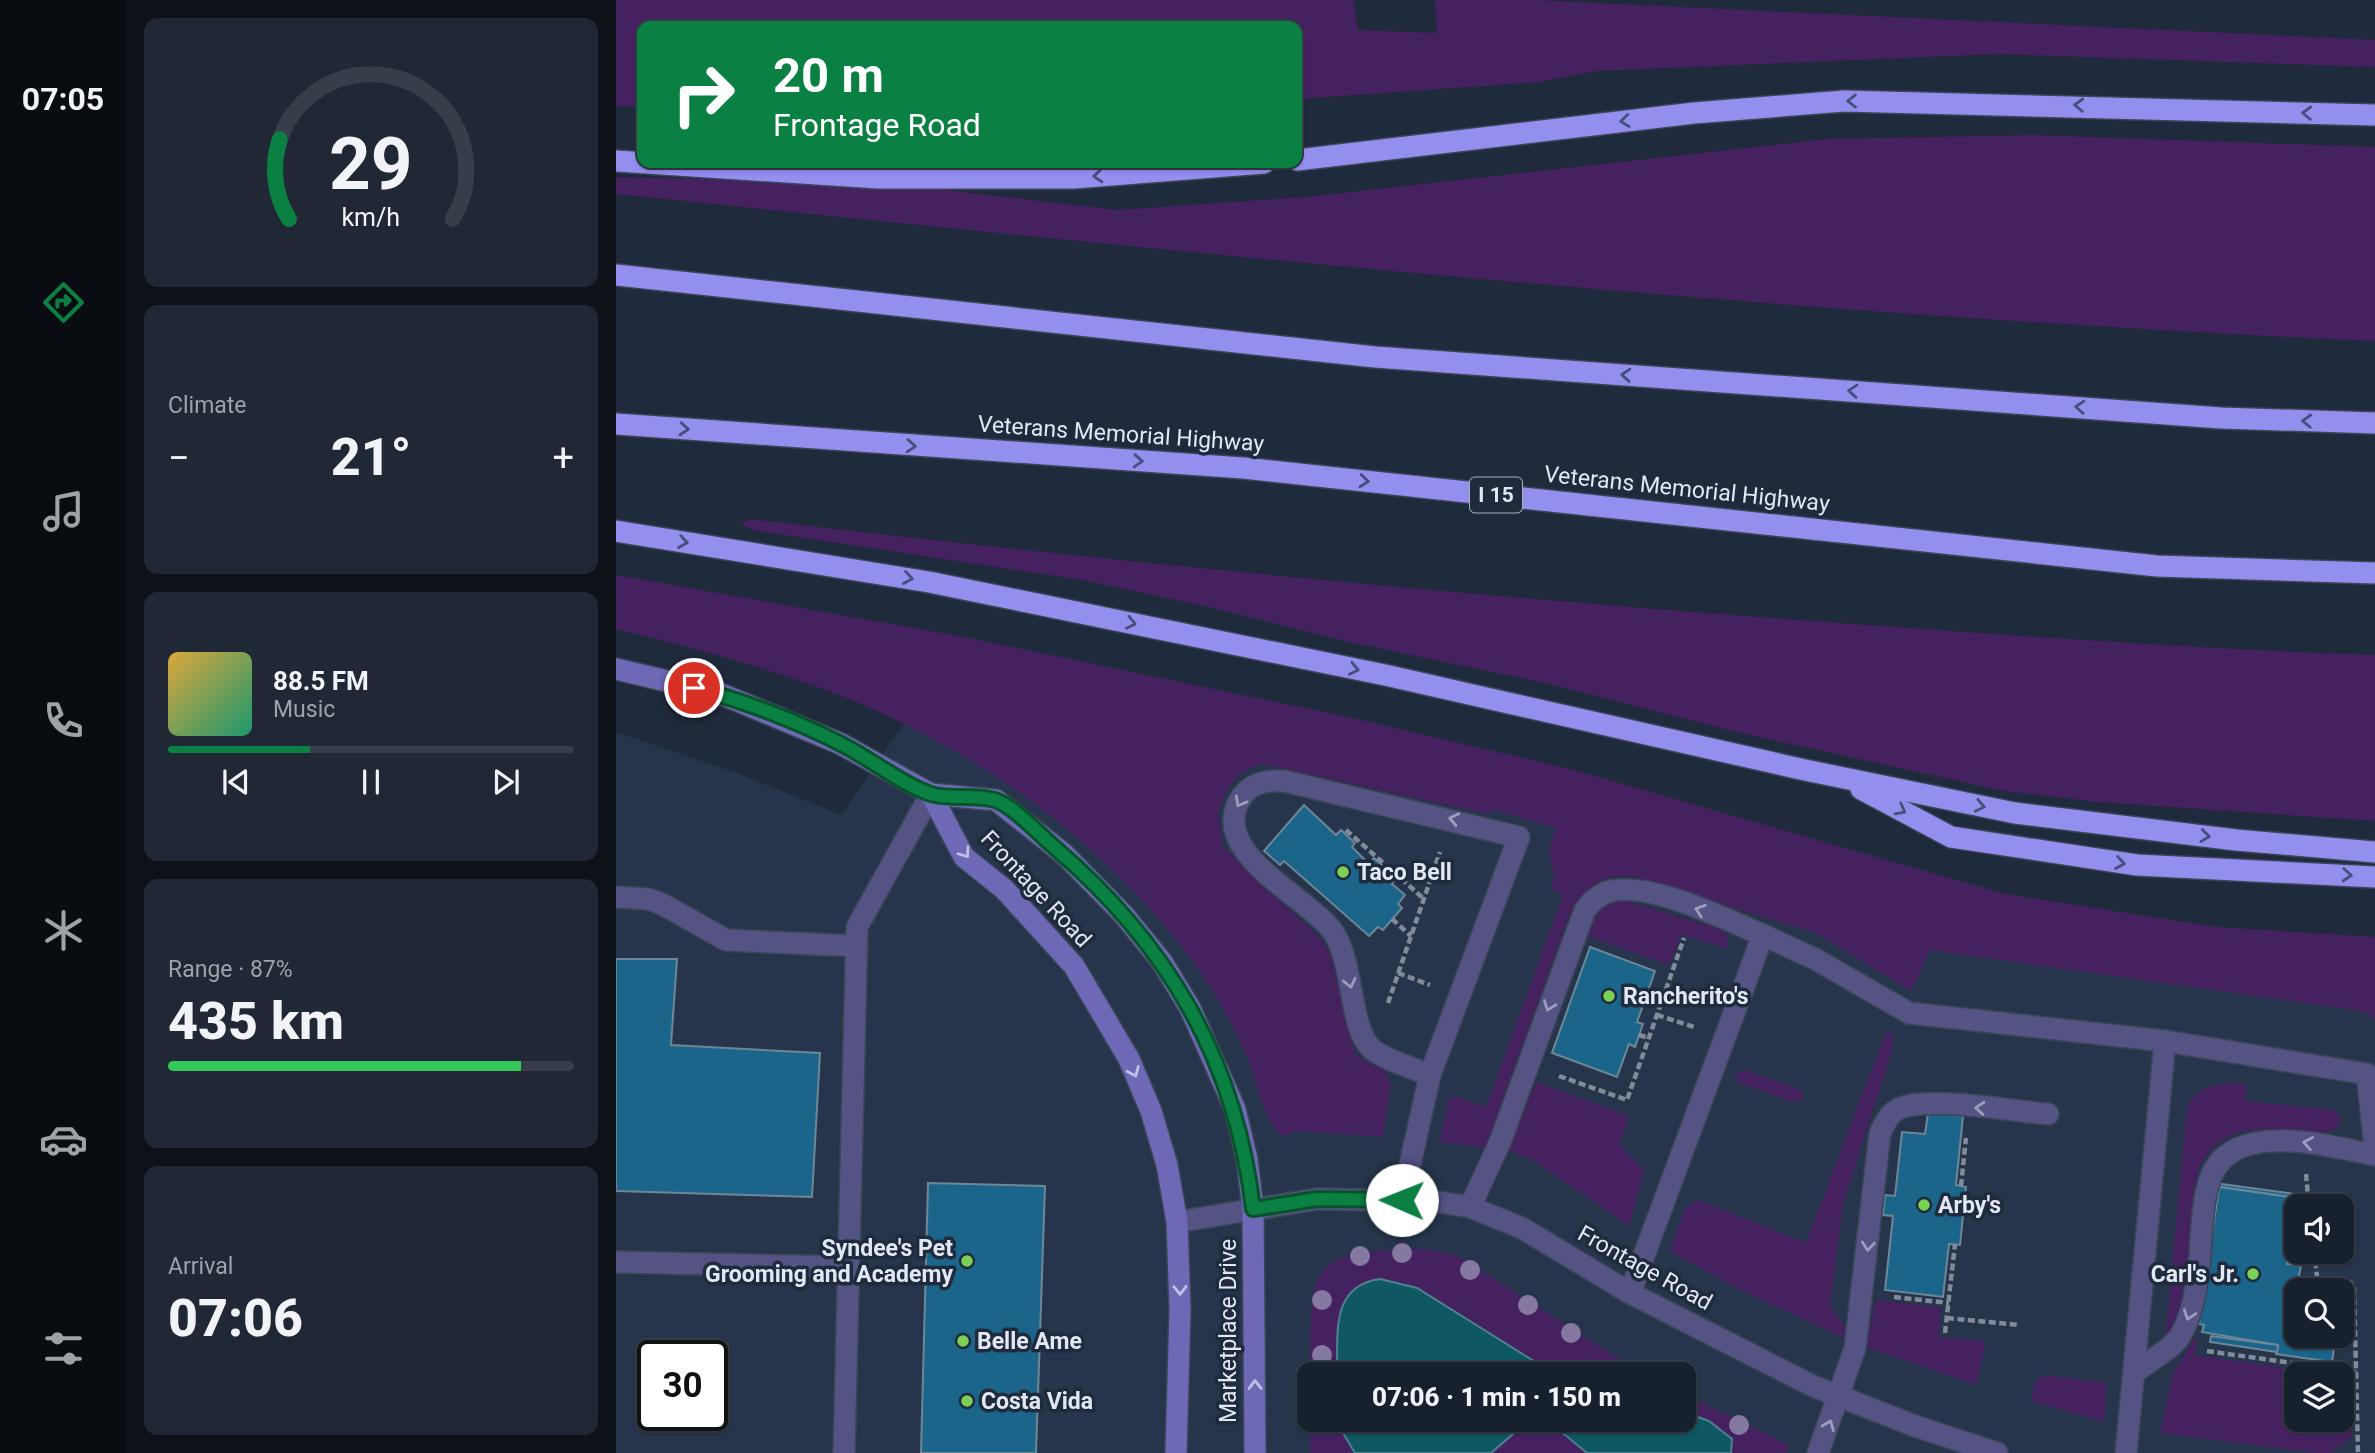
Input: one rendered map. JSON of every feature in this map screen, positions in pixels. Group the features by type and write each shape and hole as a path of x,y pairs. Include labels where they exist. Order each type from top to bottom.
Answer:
{"highway":[{"path":"1302,159 1694,113 1843,101 2375,115"},
{"path":"616,161 637,162"},
{"path":"724,168 878,178 1074,178 1201,168"},
{"path":"616,275 1375,357 2207,417 2375,423"},
{"name":"Veterans Memorial Highway","path":"616,424 1243,468 2158,566 2375,573"},
{"path":"616,531 956,587 1385,675 1841,778 2015,813 2236,840 2375,852"},
{"path":"1841,778 1951,837 2137,865 2375,877"}],"street":[{"name":"Frontage Road","path":"616,669 720,694 841,744 931,794 996,800 1095,884 1162,962 1196,1018 1235,1109 1247,1158 1253,1209"},
{"path":"1402,1200 1430,1075 1520,837 1484,826 1284,781 1266,780 1250,787 1235,810 1234,825 1247,854 1318,916 1338,940 1361,1028 1372,1050 1430,1075"},
{"name":"Frontage Road","path":"931,794 964,857 1004,889 1039,927 1074,966 1103,1011 1129,1059 1151,1111 1167,1165 1177,1222 1317,1199 1402,1200 1471,1207 1522,1228 1630,1293 1840,1398 1997,1453"},
{"path":"844,1453 857,927 931,794"},
{"path":"1471,1207 1500,1142 1585,910 1597,897 1624,889 1642,892 1723,918 1763,935 1815,959 1909,1013 2165,1041 2367,1074 2375,1148"},
{"path":"616,897 648,899 662,904 726,940 857,946"},
{"path":"1630,1293 1763,935"},
{"path":"2126,1453 2165,1041"},
{"path":"1818,1453 1840,1398 1861,1315 1880,1133 1886,1119 1897,1109 1931,1104 2048,1114"},
{"path":"2134,1373 2178,1340 2190,1318 2208,1184 2225,1157 2254,1143 2273,1140 2303,1142 2375,1155"},
{"name":"Marketplace Drive","path":"1253,1209 1255,1453"},
{"path":"1176,1453 1180,1310 1177,1222"},
{"path":"616,1262 848,1267"}],"path":[{"path":"1341,825 1424,899"},
{"path":"1386,1010 1441,850"},
{"path":"1392,919 1411,936"},
{"path":"1558,1076 1627,1100 1684,938"},
{"path":"1639,1035 1649,1038"},
{"path":"1961,1186 1966,1136"},
{"path":"2305,1167 2308,1194"},
{"path":"1945,1333 1955,1244"},
{"path":"2354,1287 2358,1453"},
{"path":"1947,1318 2019,1325"},
{"path":"2205,1341 2204,1350 2356,1372"}],"shaded area":[{"path":"616,0 1353,0 1358,30 1437,33 1435,0 1535,0 2375,40 2375,67 1998,54 1597,71 1539,82 1302,99 1302,21 637,21 637,106 616,106"},
{"path":"2034,135 2375,147 2375,341 1934,316 1714,299 1055,239 616,194 616,177 886,183 1117,210 1306,197 1827,139"},
{"path":"749,519 1152,563 1556,601 2100,641 2375,655 2375,821 2098,802 2004,791 1732,731 1550,684 1349,642 1218,609 1083,580 752,530 741,523"},
{"path":"616,575 964,637 1343,716 1570,769 2005,894 2216,927 2375,937 2375,1019 2362,1011 1930,950 1911,991 1816,933 1644,880 1630,877 1607,878 1590,889 1568,918 1485,1148 1440,1142 1449,1097 1458,1097 1486,1107 1563,895 1551,888 1554,878 1549,851 1556,828 1494,810 1488,814 1263,764 1242,772 1228,788 1218,813 1223,847 1322,940 1331,957 1354,1052 1365,1062 1385,1070 1391,1084 1383,1137 1295,1131 1283,1137 1265,1111 1249,1061 1237,1035 1216,996 1191,959 1114,871 1070,832 974,763 922,733 869,708 766,670 616,629"},
{"path":"964,637 1343,716 1570,769 2005,894 2216,927 2375,937 2375,1453 616,1453 616,732 734,772 841,815"},
{"path":"1623,900 1723,930 1728,938 1728,948 1681,935 1669,965 1587,936 1596,917 1604,908 1615,901"},
{"path":"1886,1032 1893,1034 1892,1050 1843,1204 1830,1306 1845,1326 1846,1339 1740,1290 1670,1251 1685,1208 1698,1200 1806,1243"},
{"path":"1745,1070 1799,1089 1804,1098 1794,1102 1737,1082 1735,1074"},
{"path":"1536,1082 1629,1116 1619,1144 1644,1171 1629,1226 1531,1159 1509,1151"},
{"path":"2231,1083 2246,1085 2245,1101 2334,1110 2340,1117 2339,1126 2330,1131 2317,1132 2249,1130 2232,1135 2207,1154 2196,1179 2188,1285 2177,1319 2165,1340 2187,1109 2194,1097 2204,1089"},
{"path":"1422,1249 1456,1255 1624,1362 1310,1362 1315,1287 1323,1271 1336,1261 1356,1254"},
{"path":"1380,1279 1417,1288 1535,1362 1337,1362 1340,1314 1352,1291 1364,1283"},
{"path":"1876,1300 1941,1307 1939,1337 1983,1341 1985,1348 1976,1385 1866,1347"},
{"path":"2194,1339 2197,1339 2195,1355 2284,1368 2284,1432 2352,1432 2352,1437 2330,1453 2315,1453 2160,1433 2173,1373"},
{"path":"2042,1375 2107,1383 2104,1422 2031,1401 2034,1384"},
{"path":"1696,1400 1789,1445 1785,1453 1310,1453 1310,1432 1696,1432"},
{"path":"1696,1416 1709,1421 1732,1439 1731,1453 1587,1453 1559,1432 1696,1432"},
{"path":"1342,1432 1515,1432 1491,1453 1355,1453"}],"building":[{"name":"Taco Bell","path":"1304,805 1336,835 1341,830 1355,843 1352,847 1369,864 1374,858 1396,878 1392,884 1405,895 1398,904 1402,908 1383,930 1378,927 1369,936 1284,861 1280,865 1264,851"},
{"name":"Rancherito's","path":"1590,947 1655,971 1637,1022 1643,1024 1635,1047 1629,1044 1617,1077 1552,1053"},
{"path":"616,959 677,959 671,1045 820,1053 812,1197 616,1191"},
{"name":"Arby's","path":"1928,1113 1963,1116 1956,1185 1966,1187 1960,1245 1949,1244 1943,1297 1885,1290 1893,1216 1883,1215 1885,1195 1895,1196 1902,1132 1925,1134"},
{"path":"928,1183 1045,1186 1036,1453 921,1453"},
{"path":"2214,1183 2295,1194 2284,1194 2284,1196 2219,1187 2207,1265"},
{"name":"Carl's Jr.","path":"2219,1187 2284,1196 2284,1264 2301,1266 2298,1278 2284,1278 2284,1348 2334,1348 2332,1362 2276,1354 2278,1345 2202,1332 2204,1325 2199,1324"},
{"path":"2211,1336 2278,1345 2277,1352 2210,1342"}],"place":[{"name":"Taco Bell","path":"1343,872"},
{"name":"Rancherito's","path":"1609,996"},
{"name":"Arby's","path":"1924,1205"},
{"name":"Syndee's Pet Grooming and Academy","path":"967,1261"},
{"name":"Carl's Jr.","path":"2253,1274"},
{"name":"Belle Ame","path":"963,1341"},
{"name":"Costa Vida","path":"967,1401"}],"route":[{"path":"694,688 720,694 841,744 931,794 996,800 1095,884 1162,962 1190,1008 1216,1061 1235,1109 1247,1158 1253,1209 1300,1200 1402,1200"}]}
